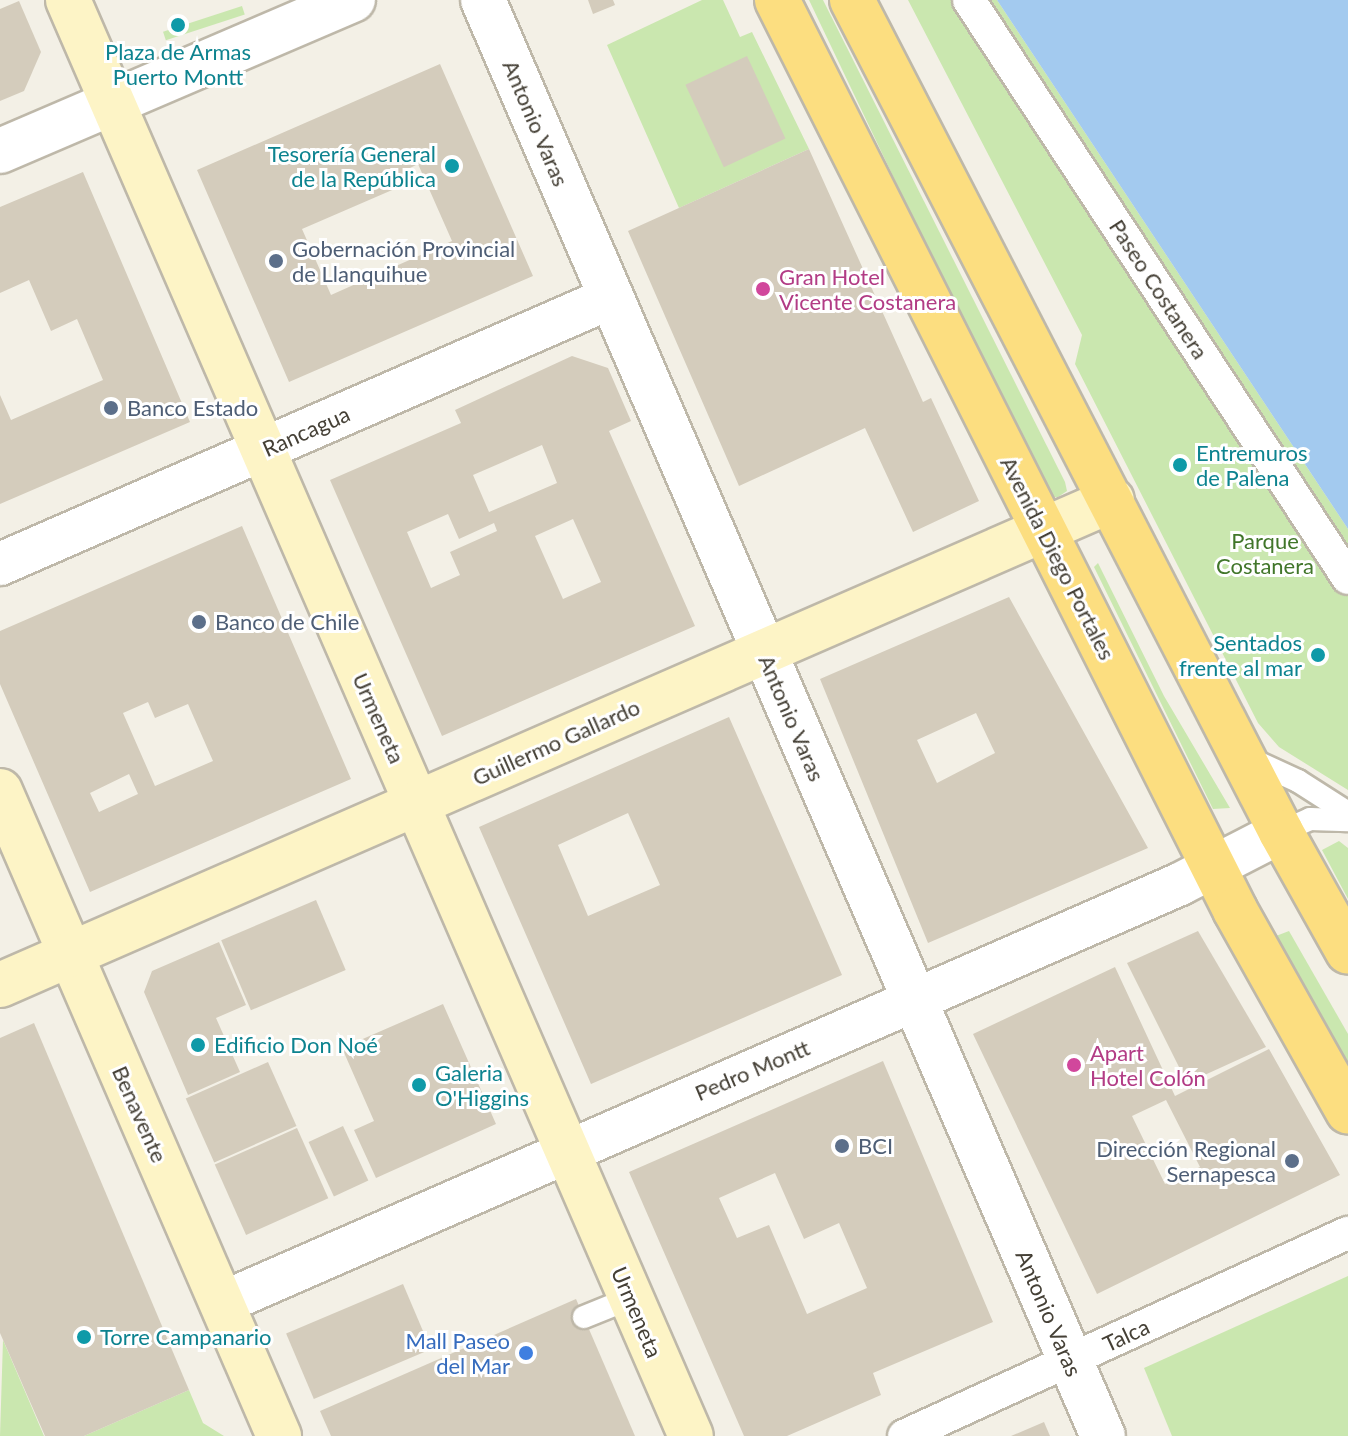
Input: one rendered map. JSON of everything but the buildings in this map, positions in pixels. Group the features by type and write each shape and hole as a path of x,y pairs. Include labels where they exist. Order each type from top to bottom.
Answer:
{"highway":[{"name":"Avenida Diego Portales","path":"777,0 1213,867 1348,1111"},
{"path":"852,0 1281,832 1348,952"}],"main road":[{"name":"Urmeneta","path":"68,0 691,1436"},
{"name":"Guillermo Gallardo","path":"0,985 1112,500"},
{"name":"Benavente","path":"0,791 279,1436"}],"street":[{"path":"0,151 353,0"},
{"name":"Antonio Varas","path":"483,0 1103,1436"},
{"name":"Paseo Costanera","path":"969,0 1348,578"},
{"name":"Rancagua","path":"0,564 612,297"},
{"name":"Pedro Montt","path":"222,1303 914,1000 1213,867 1281,832"},
{"name":"Talca","path":"904,1436 1348,1233"}],"lane":[{"path":"1242,755 1298,781 1348,813"},
{"path":"1281,832 1310,819 1348,820"},
{"path":"584,1317 631,1298"}],"green space":[{"path":"702,0 723,0 740,37 752,32 809,149 679,208 607,45"},
{"path":"809,0 823,0 1065,482 1067,491 1058,497 1046,497"},
{"name":"Parque Costanera","path":"908,0 997,0 1348,529 1348,790 1279,747 1258,723 1075,364 1082,335"},
{"path":"242,6 245,15 166,40 163,32"},
{"path":"1098,563 1164,696 1230,808 1213,809 1094,567"},
{"path":"1339,841 1348,848 1348,899 1322,850"},
{"path":"1289,931 1348,1034 1348,1070 1276,936"},
{"path":"1348,1276 1348,1436 1172,1436 1144,1368"},
{"path":"3,1340 44,1436 0,1436"},
{"path":"189,1390 203,1423 224,1436 84,1436"}],"water":[{"path":"997,0 1348,0 1348,529"}],"place":[{"name":"Plaza de Armas Puerto Montt","path":"178,25"},
{"name":"Tesorería General de la República","path":"452,166"},
{"name":"Gobernación Provincial de Llanquihue","path":"276,261"},
{"name":"Gran Hotel Vicente Costanera","path":"763,289"},
{"name":"Banco Estado","path":"111,408"},
{"name":"Entremuros de Palena","path":"1180,465"},
{"name":"Banco de Chile","path":"199,622"},
{"name":"Sentados frente al mar","path":"1318,655"},
{"name":"Edificio Don Noé","path":"198,1045"},
{"name":"Apart Hotel Colón","path":"1074,1065"},
{"name":"Galeria O'Higgins","path":"419,1085"},
{"name":"BCI","path":"842,1146"},
{"name":"Dirección Regional Sernapesca","path":"1292,1161"},
{"name":"Torre Campanario","path":"84,1337"},
{"name":"Mall Paseo del Mar","path":"526,1353"}]}
